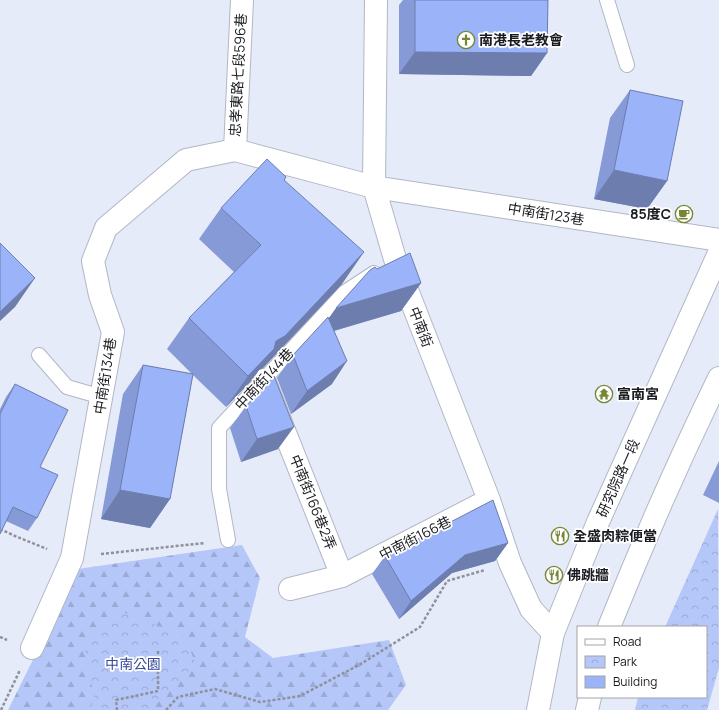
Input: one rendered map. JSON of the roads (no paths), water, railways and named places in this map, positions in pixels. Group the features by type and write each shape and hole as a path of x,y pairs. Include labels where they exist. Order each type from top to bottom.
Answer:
{"street":[{"name":"忠孝東路七段596巷","path":"235,150 242,0"},
{"name":"中南街","path":"376,0 374,187 395,259 489,500 510,563 531,609 553,633"},
{"name":"中南街134巷","path":"32,648 72,558 102,397 113,332 100,295 93,261 106,228 186,160 235,150 374,187"},
{"name":"中南街123巷","path":"374,187 719,240"},
{"name":"研究院路一段","path":"538,710 553,633 598,522 719,253"},
{"path":"609,626 646,534 678,462 719,378"},
{"name":"中南街166巷2弄","path":"264,380 342,576"},
{"name":"中南街166巷","path":"342,576 489,500"},
{"path":"290,589 342,576"},
{"path":"587,710 590,698"}],"lane":[{"path":"607,0 627,65"},
{"name":"中南街144巷","path":"228,540 219,488 219,428 345,292 395,259"},
{"path":"38,355 67,387 102,397"}],"place":[{"name":"南港長老教會","path":"466,40"},
{"name":"85度C","path":"684,214"},
{"name":"富南宮","path":"604,394"},
{"name":"全盛肉粽便當","path":"560,536"},
{"name":"佛跳牆","path":"554,575"}],"park label":[{"name":"中南公園","path":"133,664"}]}
